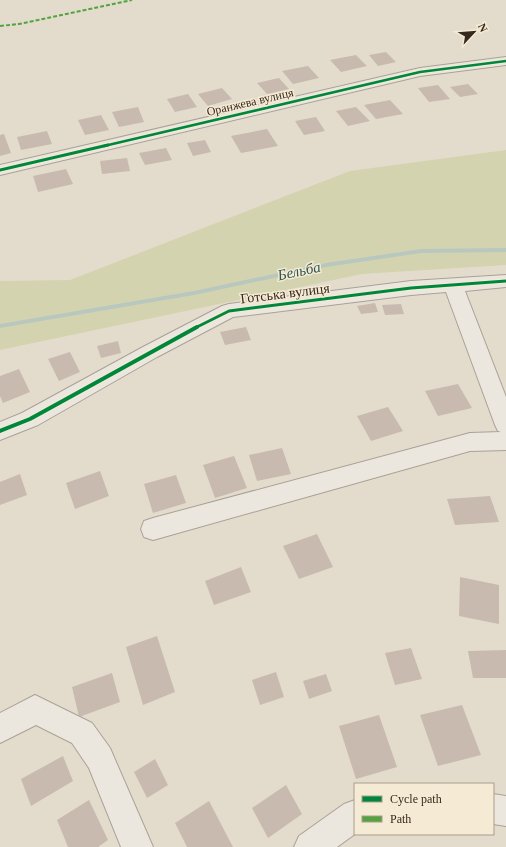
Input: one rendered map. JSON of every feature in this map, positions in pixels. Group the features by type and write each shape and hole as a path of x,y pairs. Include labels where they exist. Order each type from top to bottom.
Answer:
{"street":[{"name":"Оранжева вулиця","path":"0,170 420,72 506,61"},
{"name":"Готська вулиця","path":"0,431 30,419 150,352 228,312 410,288 506,281"},
{"path":"453,285 506,425"},
{"path":"153,529 470,442 506,441"},
{"path":"0,729 35,709 82,732 100,758 137,847"},
{"path":"494,809 506,811"},
{"path":"310,847 354,816"}],"green space":[{"path":"506,150 506,265 362,274 0,350 0,281 70,280 350,171"}],"building":[{"path":"386,52 396,62 378,66 369,55"},
{"path":"356,55 367,66 341,72 330,60"},
{"path":"308,66 319,78 293,84 282,71"},
{"path":"279,78 289,89 267,94 257,83"},
{"path":"468,84 478,94 460,97 450,87"},
{"path":"438,85 450,99 429,102 418,88"},
{"path":"222,88 232,99 208,106 198,94"},
{"path":"188,94 197,107 175,112 167,99"},
{"path":"390,100 403,114 376,119 364,105"},
{"path":"138,107 144,122 119,127 112,112"},
{"path":"356,107 370,121 348,126 336,111"},
{"path":"101,115 109,130 85,135 78,120"},
{"path":"316,117 325,131 304,135 295,121"},
{"path":"267,129 278,146 241,153 231,136"},
{"path":"47,131 52,144 21,150 17,137"},
{"path":"4,134 11,153 0,156 0,135"},
{"path":"205,140 211,152 193,156 187,143"},
{"path":"166,148 172,160 145,165 139,153"},
{"path":"127,158 130,171 102,174 100,161"},
{"path":"66,169 73,184 38,192 33,176"},
{"path":"375,303 378,312 361,314 357,306"},
{"path":"401,304 404,314 385,315 382,305"},
{"path":"246,327 251,340 225,345 220,332"},
{"path":"118,341 121,353 101,358 97,346"},
{"path":"70,352 80,372 59,381 48,359"},
{"path":"19,369 30,392 3,403 0,396 0,376"},
{"path":"458,384 472,408 438,416 425,391"},
{"path":"388,407 403,431 371,441 357,416"},
{"path":"282,448 291,474 257,481 249,455"},
{"path":"234,456 247,488 215,498 203,465"},
{"path":"100,471 109,496 75,509 66,483"},
{"path":"20,474 27,495 0,505 0,482"},
{"path":"176,475 186,503 153,513 144,484"},
{"path":"490,496 499,522 455,525 447,499"},
{"path":"317,534 333,567 299,579 283,546"},
{"path":"241,567 251,592 214,605 205,581"},
{"path":"460,577 499,585 499,624 459,616"},
{"path":"157,636 175,692 143,705 126,647"},
{"path":"411,648 422,679 395,685 385,653"},
{"path":"506,650 506,678 473,678 468,651"},
{"path":"276,672 284,697 260,705 252,680"},
{"path":"112,673 120,702 79,717 72,687"},
{"path":"326,674 332,691 309,699 303,681"},
{"path":"462,705 481,755 438,766 420,715"},
{"path":"379,715 397,767 356,779 339,726"},
{"path":"63,756 73,781 31,806 21,779"},
{"path":"155,759 168,785 147,798 134,772"},
{"path":"286,785 302,814 268,838 252,808"},
{"path":"89,800 108,840 98,847 68,847 57,820"},
{"path":"209,801 233,847 187,847 175,823"}],"waterway":[{"name":"Бельба","path":"0,326 194,293 326,265 421,251 506,250"}],"marked path":[{"path":"0,26 19,24 132,0"}],"cycle path":[{"path":"0,170 420,72 506,61"},
{"path":"0,431 30,419 150,352 229,311 411,288 506,281"}]}
